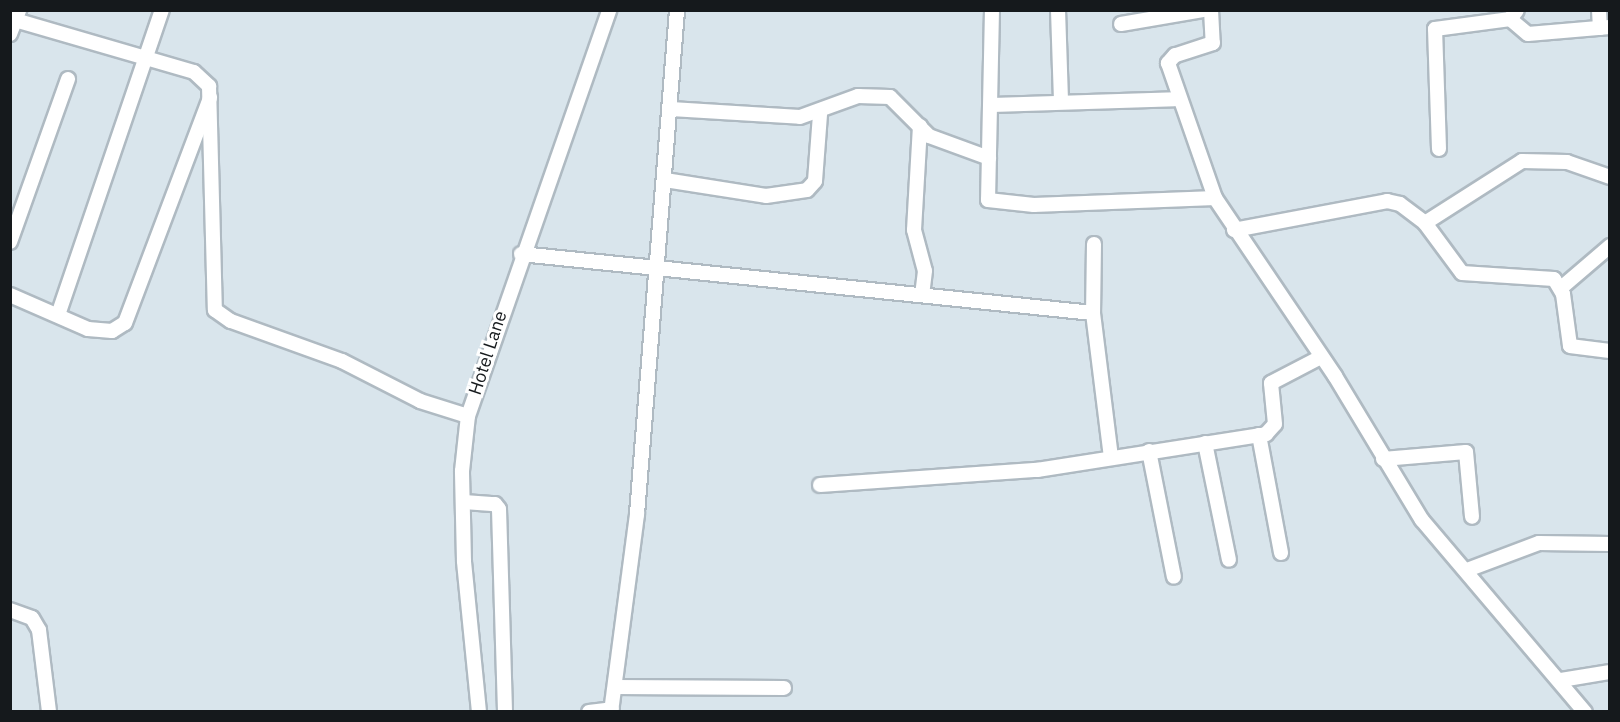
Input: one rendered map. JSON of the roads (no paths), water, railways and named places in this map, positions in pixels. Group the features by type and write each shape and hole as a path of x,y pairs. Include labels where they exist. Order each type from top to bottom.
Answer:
{"street":[{"path":"58,315 162,10"},
{"name":"Hotel Lane","path":"479,711 475,502 468,416 530,256 609,10"},
{"path":"589,711 611,710 615,687 658,270 677,10"},
{"path":"992,10 992,105 986,196 995,204 1215,198"},
{"path":"1058,10 1061,101"},
{"path":"1121,24 1203,10"},
{"path":"1211,10 1213,43 1170,58 1179,99 1215,198 1234,230 1321,357 1422,520 1561,680 1585,711"},
{"path":"1439,149 1435,29 1513,15 1528,34 1605,27 1599,10"},
{"path":"13,25 146,57 194,72 210,86 215,310 342,361 420,401 468,416"},
{"path":"10,242 69,79"},
{"path":"10,295 103,332 125,323 211,96"},
{"path":"670,109 767,118 820,114 858,96 890,97 944,145 989,158"},
{"path":"992,105 1179,99"},
{"path":"665,180 766,196 807,190 815,181 820,114"},
{"path":"920,126 914,230 925,271 922,294"},
{"path":"1425,223 1521,161 1567,162 1610,177"},
{"path":"1234,230 1387,201 1425,223 1462,273 1554,279 1561,288 1570,346 1610,351"},
{"path":"1094,244 1093,313 1111,457"},
{"path":"1561,288 1610,246"},
{"path":"530,256 1093,313"},
{"path":"820,485 980,476 1259,435 1275,424 1270,383 1321,357"},
{"path":"1259,435 1281,553"},
{"path":"1205,443 1230,560"},
{"path":"1149,451 1174,577"},
{"path":"1383,459 1466,452 1472,517"},
{"path":"475,502 498,509 505,711"},
{"path":"1467,570 1539,543 1610,544"},
{"path":"10,610 32,618 39,630 49,711"},
{"path":"1561,680 1610,672"},
{"path":"615,687 784,688"}]}
